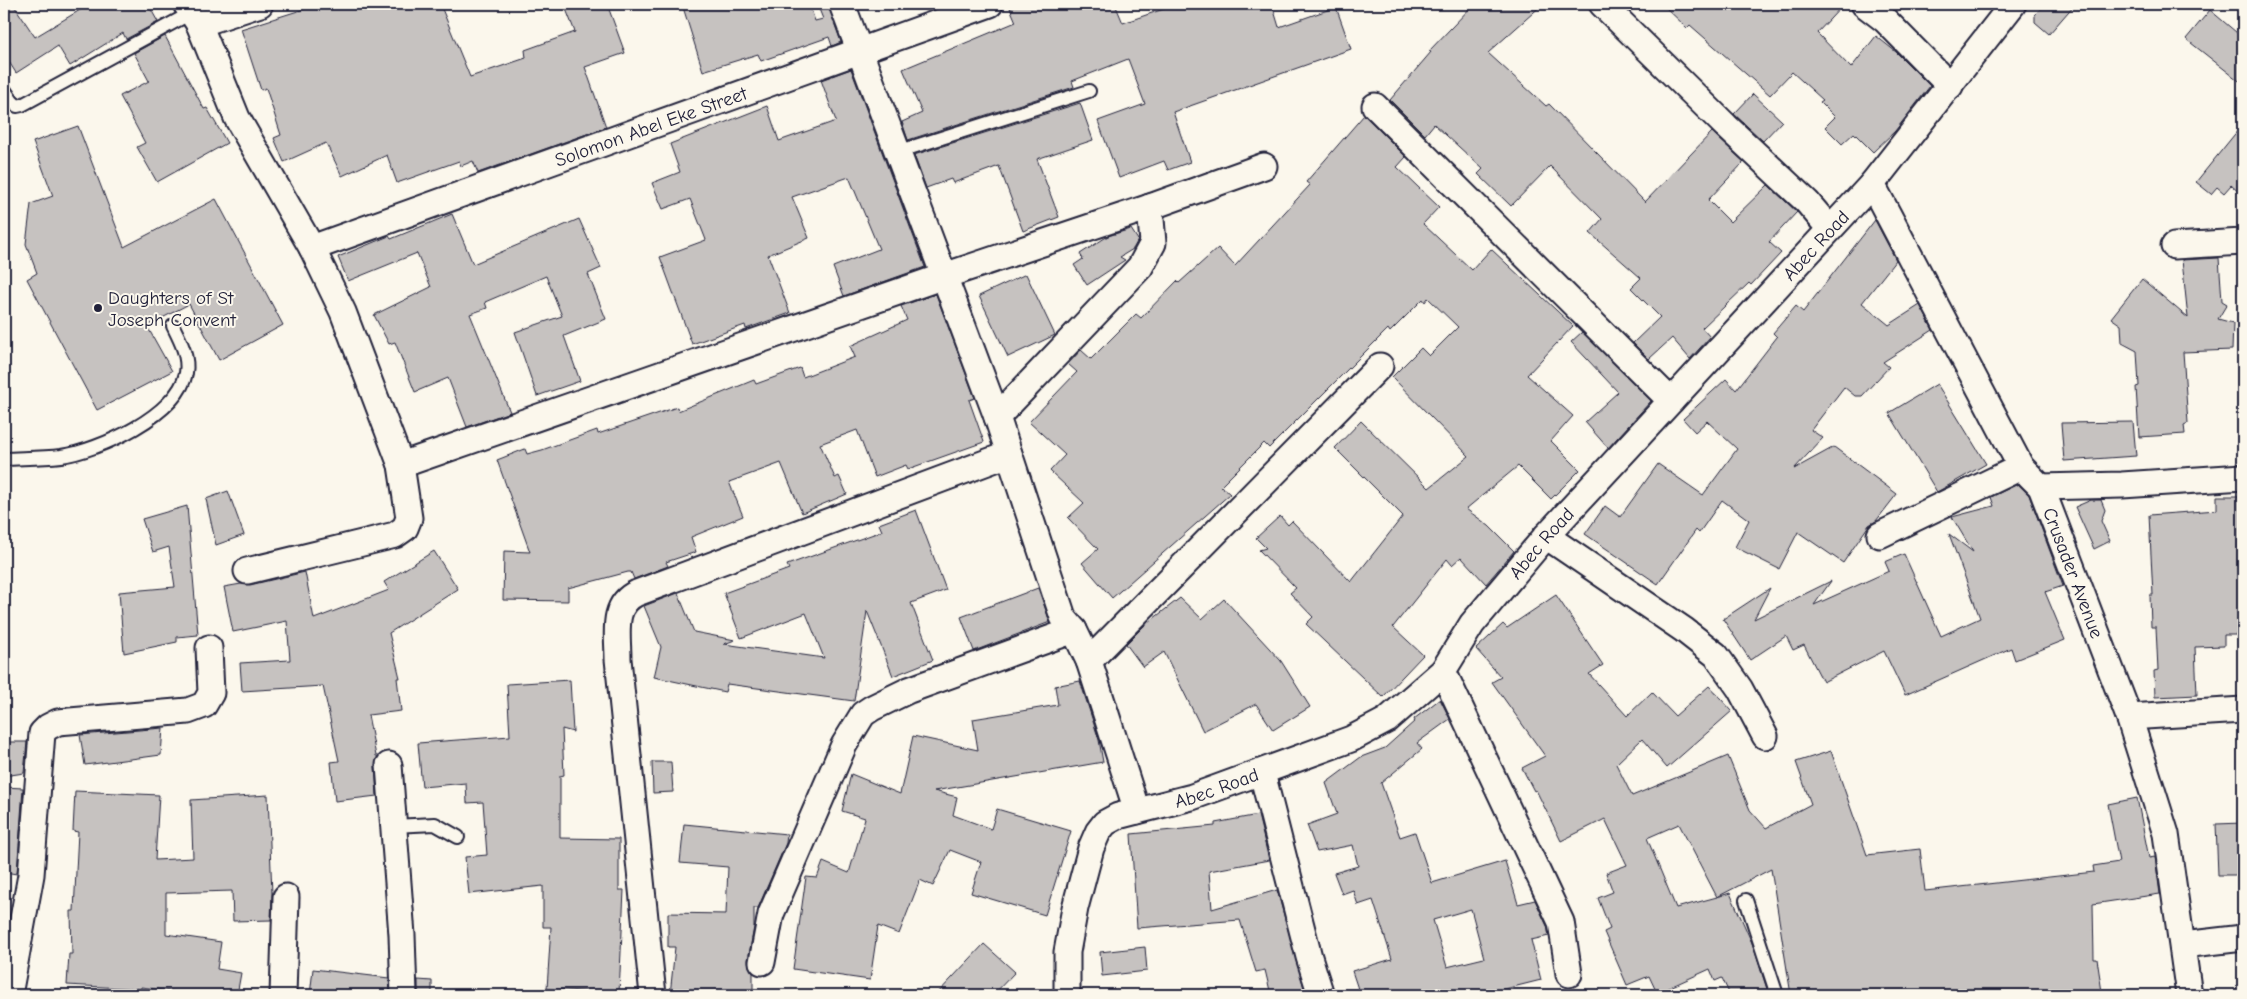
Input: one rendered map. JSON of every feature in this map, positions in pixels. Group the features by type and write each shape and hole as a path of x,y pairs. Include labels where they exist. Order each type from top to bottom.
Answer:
{"street":[{"path":"247,571 400,532 407,526 409,518 401,465 343,312 312,248 237,118 192,14 260,4"},
{"path":"842,4 997,416 1063,617 1074,630 1090,661 1137,812"},
{"name":"Solomon Abel Eke Street","path":"312,248 990,4"},
{"path":"1602,4 1806,202 1830,230"},
{"path":"1864,4 1885,20 1950,86"},
{"name":"Abec Road","path":"1067,995 1067,952 1075,908 1091,848 1098,832 1105,824 1118,816 1192,797 1351,739 1387,720 1443,671 1472,624 1546,536 1872,184 2013,4"},
{"path":"1375,106 1671,401"},
{"path":"401,465 1264,166"},
{"name":"Crusader Avenue","path":"1872,184 2021,467 2041,487 2129,717 2166,834 2189,995"},
{"path":"997,416 1140,267 1153,243 1150,207"},
{"path":"2174,246 2243,242"},
{"path":"1090,661 1380,366"},
{"path":"653,995 618,658 619,613 622,603 636,593 1009,454"},
{"path":"1880,535 2021,467"},
{"path":"2041,487 2122,485 2243,477"},
{"path":"1546,536 1684,630 1716,656 1740,689 1765,736"},
{"path":"762,962 771,914 844,745 863,714 909,690 1074,630"},
{"path":"9,995 31,875 42,733 48,727 58,722 188,711 204,705 211,693 209,648"},
{"path":"1443,671 1561,922 1569,974"},
{"path":"2129,717 2243,710"},
{"path":"389,765 402,935 404,995"},
{"path":"1262,773 1308,957 1321,995"},
{"path":"283,995 286,897"},
{"path":"2183,945 2243,938"}],"lane":[{"path":"4,89 17,106 22,105 192,14"},
{"path":"897,152 1090,91"},
{"path":"4,459 61,456 88,450 139,425 166,406 178,392 186,374 187,362 173,326"},
{"path":"393,826 435,824 458,837"},
{"path":"1746,900 1777,995"}],"building":[{"path":"4,4 13,4 35,37 90,4 148,4 158,22 126,39 123,33 70,66 58,46 16,73 4,54"},
{"path":"320,4 440,4 470,77 526,58 525,50 575,32 564,4 607,4 625,53 585,67 606,127 478,173 473,161 461,166 459,161 397,183 387,155 342,176 326,143 284,162 274,138 281,135 266,88 261,90 241,29"},
{"path":"682,4 809,4 815,21 823,19 817,4 828,4 841,42 832,46 829,37 761,61 758,54 703,71"},
{"path":"1021,4 1115,4 1123,23 1178,4 1272,4 1279,27 1336,7 1351,49 1173,112 1190,162 1168,170 1164,161 1119,178 1098,121 1145,104 1128,59 1072,81 1074,87 908,140 902,122 922,113 903,69 1016,22 1010,8"},
{"path":"1474,4 1543,4 1488,53 1546,106 1549,104 1645,202 1712,132 1744,162 1708,200 1730,222 1768,185 1797,212 1769,242 1781,253 1751,285 1749,283 1702,328 1710,337 1690,359 1672,338 1649,359 1633,343 1660,317 1631,288 1641,278 1590,233 1602,219 1550,166 1511,206 1478,174 1483,169 1434,124 1425,135 1390,100 1431,52 1429,51"},
{"path":"1662,4 1844,4 1817,33 1851,68 1876,36 1896,52 1930,86 1895,131 1873,152 1854,133 1842,144 1825,127 1835,117 1820,102 1823,100 1792,72 1770,95 1690,25 1687,28"},
{"path":"2045,4 2075,4 2049,34 2035,22 2035,15"},
{"path":"2210,10 2243,38 2243,84 2186,39"},
{"path":"165,36 204,109 207,108 227,143 157,182 137,147 145,143 120,96 149,81 134,53"},
{"path":"851,69 925,267 844,296 833,267 879,249 849,177 792,197 809,238 768,255 790,313 746,329 745,325 692,344 660,257 706,240 690,199 663,209 652,183 680,172 670,144 767,106 779,141 836,121 821,80"},
{"path":"1753,94 1782,121 1763,141 1734,114"},
{"path":"1080,103 1093,140 1037,159 1059,217 1023,231 999,166 953,183 951,179 926,188 914,155"},
{"path":"1364,115 1406,157 1397,167 1439,207 1423,224 1472,270 1491,249 1573,326 1527,375 1573,416 1551,441 1580,470 1551,499 1518,466 1466,509 1489,526 1514,551 1486,584 1461,557 1452,565 1447,559 1393,627 1423,655 1383,697 1306,624 1313,617 1290,593 1296,588 1259,550 1266,548 1256,538 1280,516 1288,525 1292,521 1351,582 1403,516 1335,448 1361,421 1429,488 1469,456 1392,377 1421,348 1429,356 1458,327 1428,298 1425,302 1423,299 1390,332 1388,329 1269,448 1264,443 1221,486 1230,494 1112,598 1082,563 1098,549 1068,518 1084,503 1050,471 1065,455 1029,422 1077,372 1068,364 1081,350 1091,359 1136,314 1141,318 1177,281 1179,283 1218,248 1235,266 1310,185 1306,182"},
{"path":"2243,124 2243,196 2231,185 2224,193 2217,187 2211,194 2196,182"},
{"name":"Daughters of St Joseph Convent","path":"78,126 124,247 216,199 283,325 219,360 189,304 147,326 172,371 97,410 27,279 37,273 26,244 31,204 53,196 33,142"},
{"path":"452,214 473,264 579,219 601,268 588,274 606,319 564,336 580,381 537,396 515,332 562,316 546,276 485,302 487,308 470,314 510,412 467,427 448,378 415,392 395,342 389,344 374,315 431,287 417,253 348,281 338,257 389,236 391,239"},
{"path":"1875,220 1896,260 1862,303 1889,325 1920,305 1933,330 1883,362 1889,367 1862,396 1855,396 1844,387 1811,430 1823,438 1794,469 1834,447 1897,494 1876,521 1869,525 1843,563 1798,532 1779,569 1735,547 1749,520 1722,500 1699,533 1696,530 1658,584 1585,534 1605,506 1620,517 1658,464 1703,495 1737,449 1707,421 1695,432 1683,419 1726,379 1736,390 1777,337 1773,333 1796,306 1803,312"},
{"path":"1131,229 1138,240 1133,249 1120,257 1125,260 1087,285 1074,265 1083,259 1080,254 1108,236"},
{"path":"2219,258 2222,301 2227,304 2218,319 2233,323 2232,350 2183,352 2188,423 2184,425 2185,434 2139,437 2136,387 2139,386 2137,351 2122,343 2121,325 2111,318 2142,279 2188,318 2182,260"},
{"path":"1026,274 1055,335 1008,357 979,296"},
{"path":"936,294 975,398 969,400 984,442 908,469 906,465 875,477 857,430 820,444 835,478 839,476 847,494 802,513 781,463 729,482 743,516 691,537 696,552 666,562 668,566 634,579 631,572 628,572 568,588 568,601 503,600 504,551 530,552 497,460 525,449 527,454 542,450 597,430 598,434 677,407 678,411 754,380 756,384 800,368 803,377 855,357 850,346 907,320 901,306"},
{"path":"1582,332 1651,401 1608,448 1585,422 1618,392 1571,342"},
{"path":"1937,384 1986,464 1937,492 1889,413"},
{"path":"2133,422 2136,456 2064,461 2061,423"},
{"path":"2018,484 2029,495 2063,586 2045,592 2065,640 2015,660 2011,648 1905,695 1884,651 1823,682 1804,645 1793,650 1786,636 1750,660 1723,619 1770,588 1754,619 1831,581 1814,605 1889,571 1885,562 1904,554 1941,636 1980,618 1949,534 1973,552 1952,517 1994,506 1991,497"},
{"path":"228,491 244,535 216,545 206,499"},
{"path":"2217,496 2243,496 2243,573 2240,573 2242,635 2224,635 2224,646 2195,647 2197,695 2155,697 2154,671 2158,670 2156,627 2151,627 2150,595 2153,595 2149,515 2217,510"},
{"path":"2091,500 2101,500 2105,510 2101,521 2110,541 2094,549 2075,507"},
{"path":"187,506 198,635 177,637 177,642 124,653 119,592 175,587 169,547 153,552 142,519"},
{"path":"916,510 946,590 911,603 933,660 893,676 867,611 854,701 727,684 725,692 654,677 661,647 644,606 678,593 694,632 735,640 724,644 824,658 806,613 741,638 724,593 789,569 787,565 882,531 879,524"},
{"path":"434,551 458,589 389,633 400,678 397,678 401,711 368,715 376,756 379,756 375,766 377,796 335,801 331,762 339,761 323,686 242,691 240,663 290,660 287,621 233,632 224,587 241,584 250,585 305,572 314,619 389,590 384,582"},
{"path":"1038,588 1050,622 974,651 961,617"},
{"path":"1556,595 1603,665 1589,674 1627,716 1652,692 1675,716 1709,686 1732,711 1667,768 1642,739 1616,764 1632,796 1728,756 1750,810 1766,828 1811,804 1796,762 1831,751 1867,855 1920,849 1925,891 2094,872 2093,866 2119,862 2108,804 2137,798 2149,858 2155,857 2160,894 2093,904 2094,959 2097,959 2102,992 2082,995 1791,995 1771,869 1717,897 1730,893 1752,943 1769,995 1730,995 1722,978 1715,981 1710,969 1657,993 1649,976 1627,985 1604,932 1610,929 1598,898 1613,892 1606,873 1627,865 1605,819 1561,841 1536,790 1534,791 1522,768 1545,756 1492,682 1501,677 1476,649 1503,624 1507,628","holes":["1679,824 1717,897 1676,908 1647,838"]},
{"path":"1180,598 1202,619 1224,599 1281,661 1310,707 1273,730 1256,704 1203,731 1164,652 1143,667 1126,644 1144,626"},
{"path":"570,680 573,732 562,729 564,775 560,776 560,838 619,839 619,890 624,890 619,993 547,989 551,927 543,927 543,886 469,894 465,857 487,855 483,802 467,803 466,783 422,787 418,743 510,736 507,684"},
{"path":"1080,681 1099,740 1103,762 934,791 957,797 953,815 991,829 997,809 1071,831 1045,915 971,893 981,862 950,850 933,886 920,880 899,934 878,926 870,980 793,969 806,877 817,878 823,862 849,873 865,818 842,811 851,774 900,794 913,736 978,750 973,719 1058,705 1055,686"},
{"path":"1440,699 1450,719 1417,743 1422,749 1381,783 1400,837 1415,832 1432,883 1505,861 1518,904 1535,900 1547,926 1549,936 1531,940 1541,980 1481,995 1360,995 1352,971 1392,959 1373,900 1358,905 1353,890 1342,894 1334,873 1358,866 1353,845 1317,852 1307,825 1337,814 1326,783 1361,757 1385,748 1415,721 1414,719","holes":["1471,909 1484,958 1447,967 1433,920"]},
{"path":"163,728 161,755 85,765 80,735"},
{"path":"4,742 27,742 24,773 4,776"},
{"path":"652,762 671,762 673,792 653,793"},
{"path":"4,787 23,788 17,874 4,872"},
{"path":"75,791 159,795 155,860 193,858 191,800 268,795 272,894 271,920 233,921 232,891 166,893 166,934 221,942 217,969 241,973 237,995 200,995 141,987 141,989 67,985 69,954 72,954 71,911 74,911 78,832 73,831"},
{"path":"1258,815 1269,860 1209,871 1212,909 1277,890 1306,995 1271,995 1265,970 1256,972 1240,920 1137,928 1131,834 1215,826 1215,823"},
{"path":"2243,823 2243,875 2218,875 2216,824"},
{"path":"684,824 787,834 786,843 758,908 754,908 754,927 748,960 749,967 753,973 753,995 670,995 675,947 668,947 668,913 726,914 728,867 680,863"},
{"path":"984,944 1015,972 993,995 936,995"},
{"path":"1145,947 1147,971 1102,976 1100,952"},
{"path":"313,969 389,978 390,995 310,995"},
{"path":"418,980 432,981 432,995 418,995"}],"place":[{"name":"Daughters of St Joseph Convent","path":"98,308"}]}
